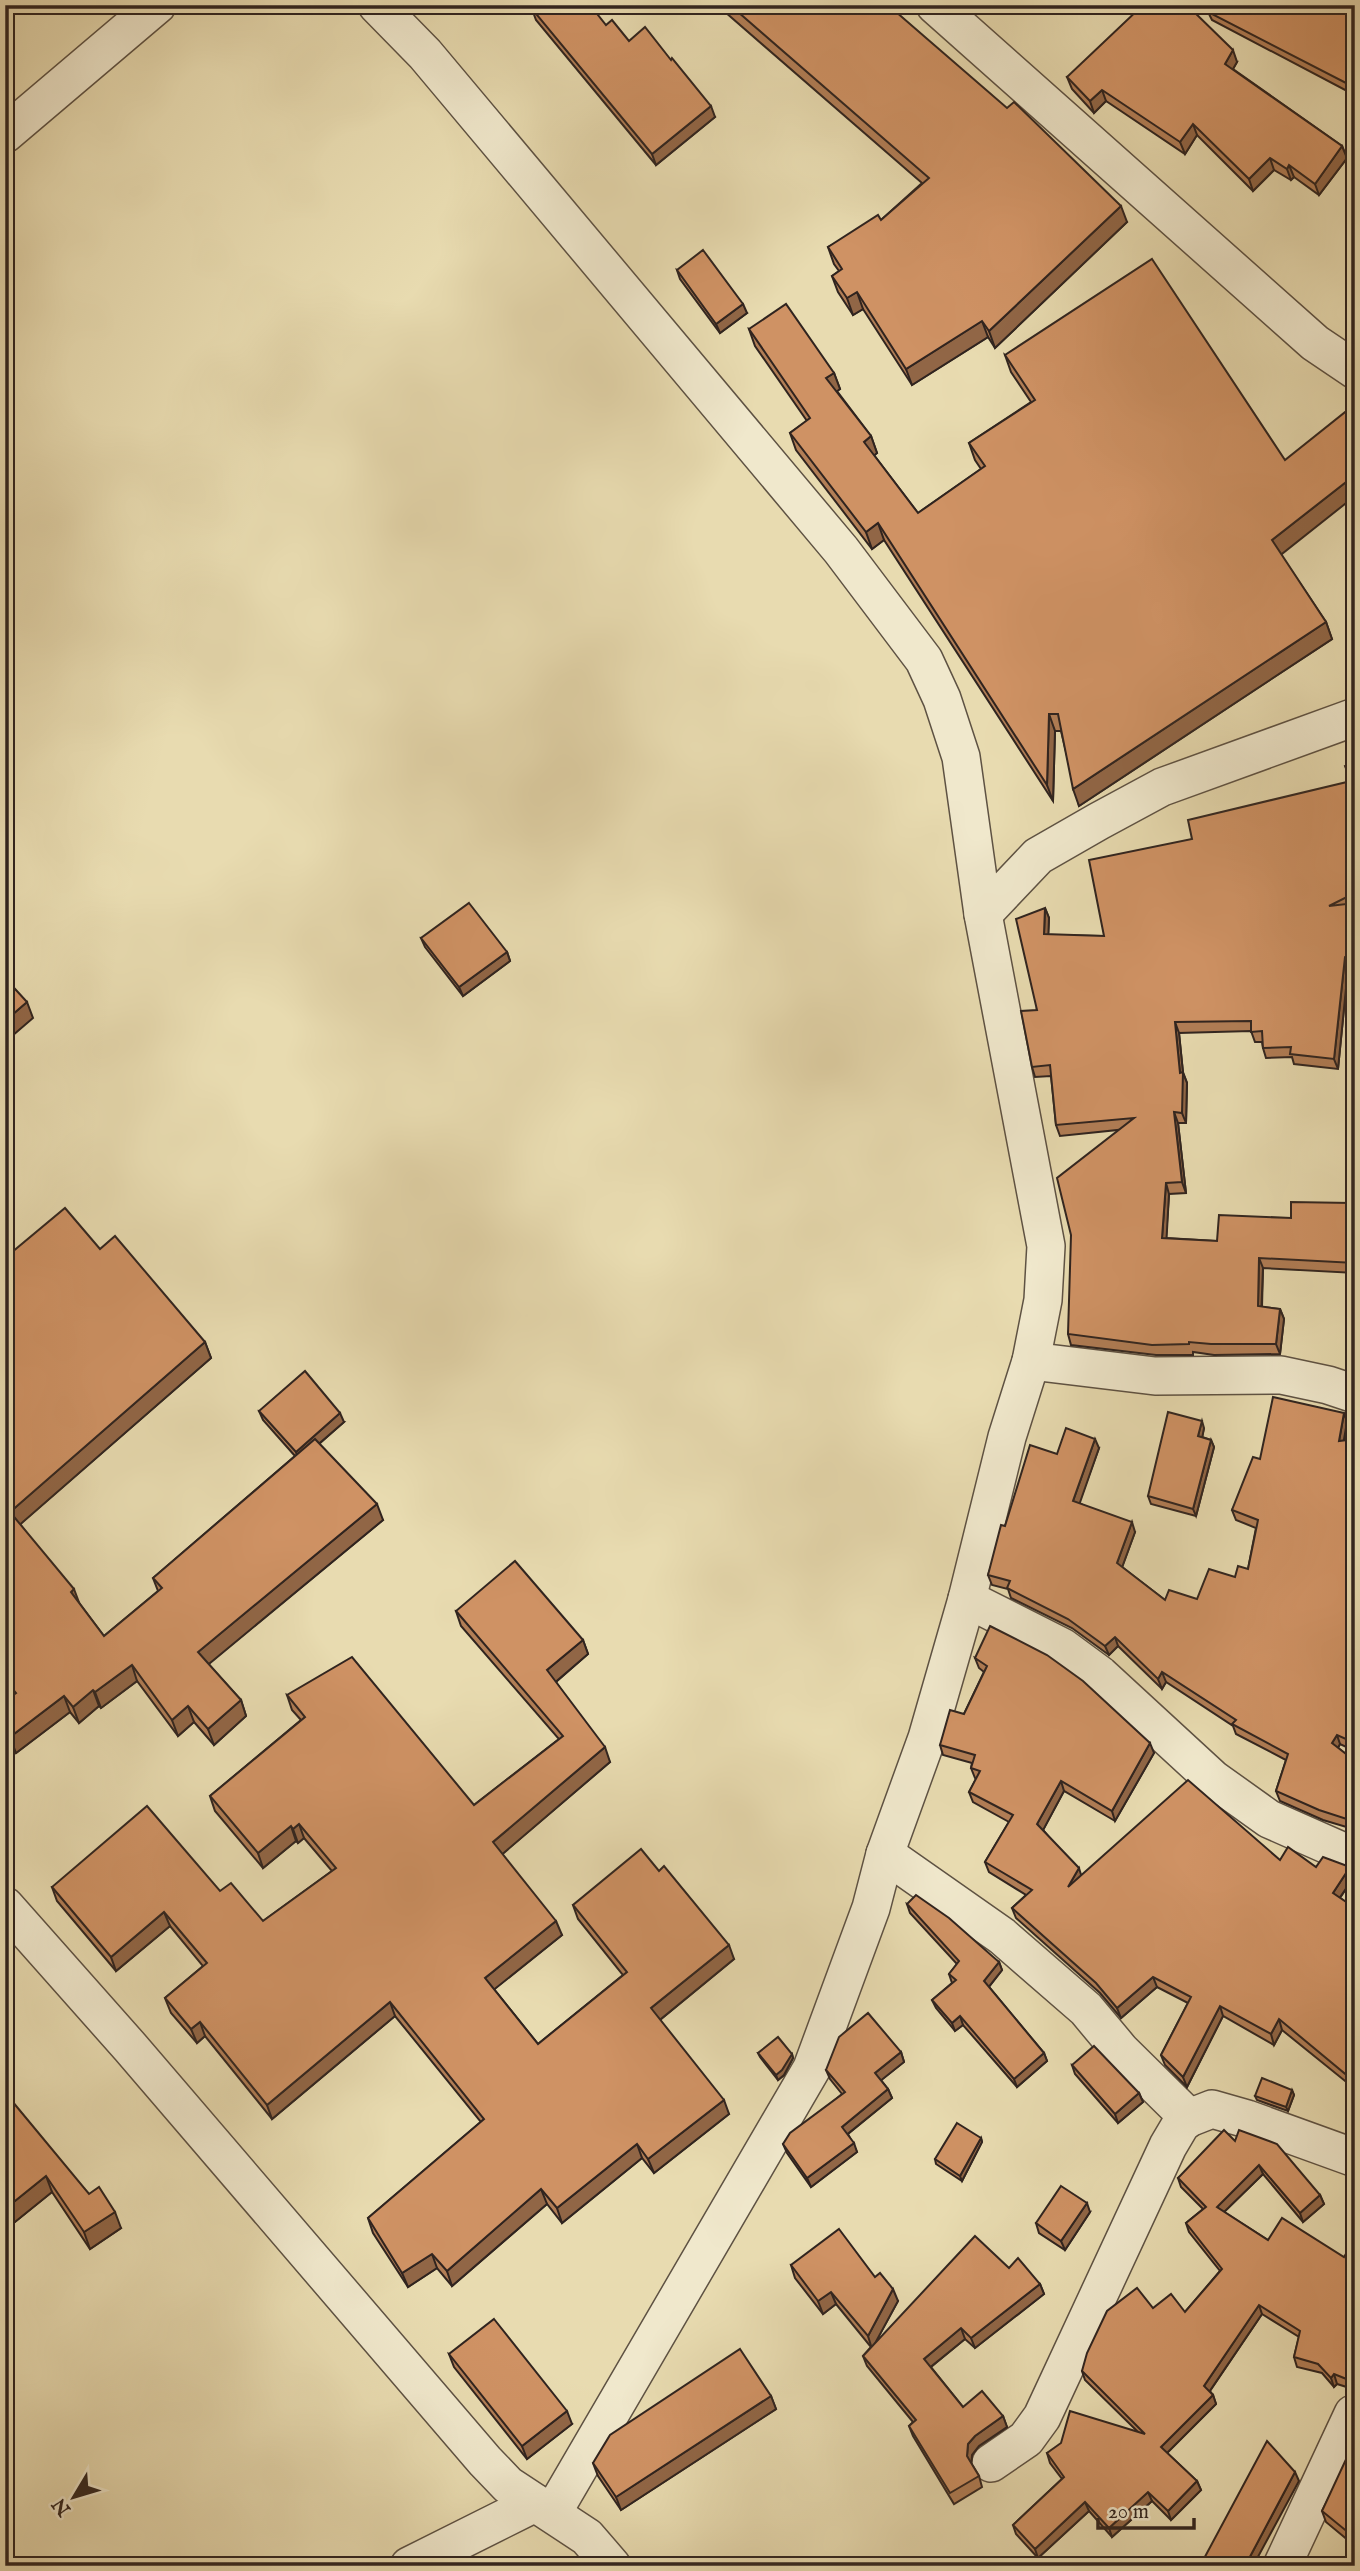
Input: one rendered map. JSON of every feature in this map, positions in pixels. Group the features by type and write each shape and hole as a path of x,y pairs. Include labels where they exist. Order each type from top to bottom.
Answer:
{"street":[{"path":"5,134 157,5"},
{"path":"377,5 425,54 841,550 924,660 942,699 961,757 983,914 1046,1246 1043,1300 1031,1361 1007,1437 967,1599 927,1738 885,1854 871,1908 812,2068 544,2507 409,2566"},
{"path":"935,5 1315,343 1355,370"},
{"path":"983,914 1038,856 1162,787 1355,717"},
{"path":"1031,1361 1155,1376 1281,1375 1355,1394"},
{"path":"967,1599 1062,1647 1100,1675 1213,1779 1269,1819 1355,1857"},
{"path":"885,1854 1002,1936 1086,2009 1121,2050 1189,2118"},
{"path":"5,1906 130,2047 485,2461 508,2485 587,2537 612,2566"},
{"path":"991,2463 1026,2439 1042,2417 1168,2146 1181,2124 1212,2109 1355,2158"},
{"path":"1282,2566 1353,2414"}],"building":[{"path":"537,5 590,5 606,25 612,20 629,41 645,27 711,106 652,154 532,9"},
{"path":"730,5 888,5 1007,108 1014,102 1121,206 989,331 982,321 906,369 857,292 847,298 832,276 842,269 828,247 878,215 881,220 929,178"},
{"path":"1143,5 1187,5 1233,50 1225,64 1342,146 1315,184 1289,165 1287,169 1270,158 1249,179 1193,124 1180,142 1102,90 1090,101 1067,77"},
{"path":"1214,5 1355,5 1355,90 1208,12"},
{"path":"703,250 743,304 716,324 677,270"},
{"path":"1152,259 1285,460 1349,409 1355,416 1355,475 1272,540 1326,622 1073,789 1058,714 1049,714 1047,785 878,523 866,532 790,433 810,418 749,329 786,304 834,373 826,378 871,436 864,442 918,513 985,466 969,443 1035,400 1005,355"},
{"path":"1355,762 1355,893 1329,906 1355,903 1355,952 1354,955 1345,957 1334,1059 1290,1054 1291,1047 1263,1048 1262,1031 1251,1032 1251,1021 1175,1022 1180,1073 1183,1072 1182,1113 1174,1112 1182,1182 1166,1183 1162,1238 1217,1241 1219,1215 1291,1218 1291,1202 1352,1203 1355,1204 1355,1263 1259,1258 1258,1306 1280,1309 1276,1344 1189,1342 1152,1345 1068,1334 1071,1235 1057,1178 1134,1118 1056,1125 1050,1065 1032,1067 1021,1011 1037,1010 1016,919 1045,908 1044,934 1104,936 1089,860 1192,839 1188,820 1351,781 1345,766"},
{"path":"469,903 507,952 459,987 421,938"},
{"path":"5,978 27,1002 5,1021"},
{"path":"65,1208 100,1249 115,1236 205,1342 10,1512 74,1589 71,1592 104,1636 162,1588 153,1578 315,1439 377,1504 198,1652 241,1700 208,1729 188,1706 172,1720 132,1665 95,1692 93,1690 73,1707 64,1696 10,1737 5,1730 5,1701 16,1693 5,1680 5,1258"},
{"path":"305,1371 340,1413 296,1452 259,1411"},
{"path":"1273,1397 1344,1413 1339,1441 1355,1439 1355,1743 1337,1735 1332,1743 1355,1761 1355,1827 1348,1823 1350,1820 1276,1791 1288,1754 1232,1724 1236,1720 1162,1672 1158,1679 1115,1637 1105,1646 1068,1619 1007,1588 1010,1581 988,1575 1001,1525 1005,1526 1030,1445 1057,1454 1066,1428 1095,1439 1073,1501 1132,1522 1117,1563 1165,1600 1169,1590 1197,1599 1209,1569 1235,1577 1238,1566 1248,1569 1258,1520 1232,1510 1253,1457 1260,1459"},
{"path":"1168,1412 1202,1421 1198,1436 1211,1440 1193,1509 1148,1496"},
{"path":"515,1561 583,1640 547,1670 605,1747 493,1842 556,1921 485,1978 538,2044 627,1972 573,1905 641,1849 659,1871 664,1866 729,1945 651,2008 724,2100 648,2159 637,2144 557,2208 541,2189 447,2271 432,2254 402,2273 368,2218 484,2119 390,2002 267,2105 200,2022 191,2029 165,1998 207,1963 164,1912 111,1957 52,1887 147,1806 220,1891 231,1883 263,1921 336,1868 299,1824 293,1829 291,1826 258,1853 210,1796 305,1717 287,1695 352,1657 474,1805 563,1736 456,1611"},
{"path":"990,1626 1047,1655 1083,1681 1150,1743 1112,1811 1061,1781 1037,1824 1079,1868 1068,1887 1188,1780 1280,1860 1288,1847 1316,1867 1323,1857 1350,1867 1333,1893 1355,1908 1355,2082 1279,2019 1271,2034 1220,2006 1183,2077 1161,2055 1191,1997 1153,1977 1117,2008 1096,1983 1012,1908 1032,1890 985,1862 1013,1815 969,1792 980,1771 971,1768 975,1755 940,1745 950,1710 964,1714 987,1666 975,1658"},
{"path":"916,1895 949,1918 999,1962 984,1981 1044,2053 1014,2079 960,2016 952,2023 932,2000 956,1980 949,1974 959,1961 907,1904"},
{"path":"868,2013 901,2052 875,2073 888,2089 842,2127 854,2143 807,2178 783,2144 790,2133 845,2092 826,2070 839,2037"},
{"path":"778,2037 792,2054 776,2075 758,2053"},
{"path":"1094,2046 1139,2093 1115,2114 1072,2065"},
{"path":"1262,2078 1292,2090 1286,2107 1255,2096"},
{"path":"12,2101 89,2194 99,2187 115,2212 84,2232 46,2176 5,2209 5,2107"},
{"path":"957,2123 981,2138 960,2176 935,2159"},
{"path":"1224,2130 1235,2141 1239,2130 1277,2144 1320,2195 1300,2213 1259,2165 1217,2207 1268,2240 1282,2218 1344,2257 1355,2239 1355,2375 1349,2380 1334,2374 1331,2378 1318,2364 1294,2357 1300,2331 1259,2305 1204,2386 1213,2395 1161,2447 1197,2481 1168,2511 1148,2492 1109,2528 1085,2502 1035,2549 1013,2525 1064,2477 1047,2453 1061,2443 1070,2411 1145,2434 1082,2371 1087,2353 1107,2311 1137,2288 1153,2308 1171,2294 1185,2312 1222,2269 1186,2223 1206,2207 1178,2178"},
{"path":"1061,2186 1087,2203 1061,2241 1036,2223"},
{"path":"839,2229 875,2277 880,2273 893,2289 868,2336 831,2292 818,2301 791,2265"},
{"path":"975,2236 1009,2268 1018,2258 1040,2284 971,2338 961,2328 924,2359 963,2407 982,2391 1003,2416 968,2444 967,2456 979,2476 950,2493 909,2426 916,2420 863,2356"},
{"path":"494,2319 567,2411 522,2446 449,2354"},
{"path":"740,2349 771,2396 616,2497 593,2463 610,2435"},
{"path":"1267,2441 1295,2472 1245,2566 1200,2566"},
{"path":"1355,2446 1355,2538 1322,2511 1348,2455"}]}
